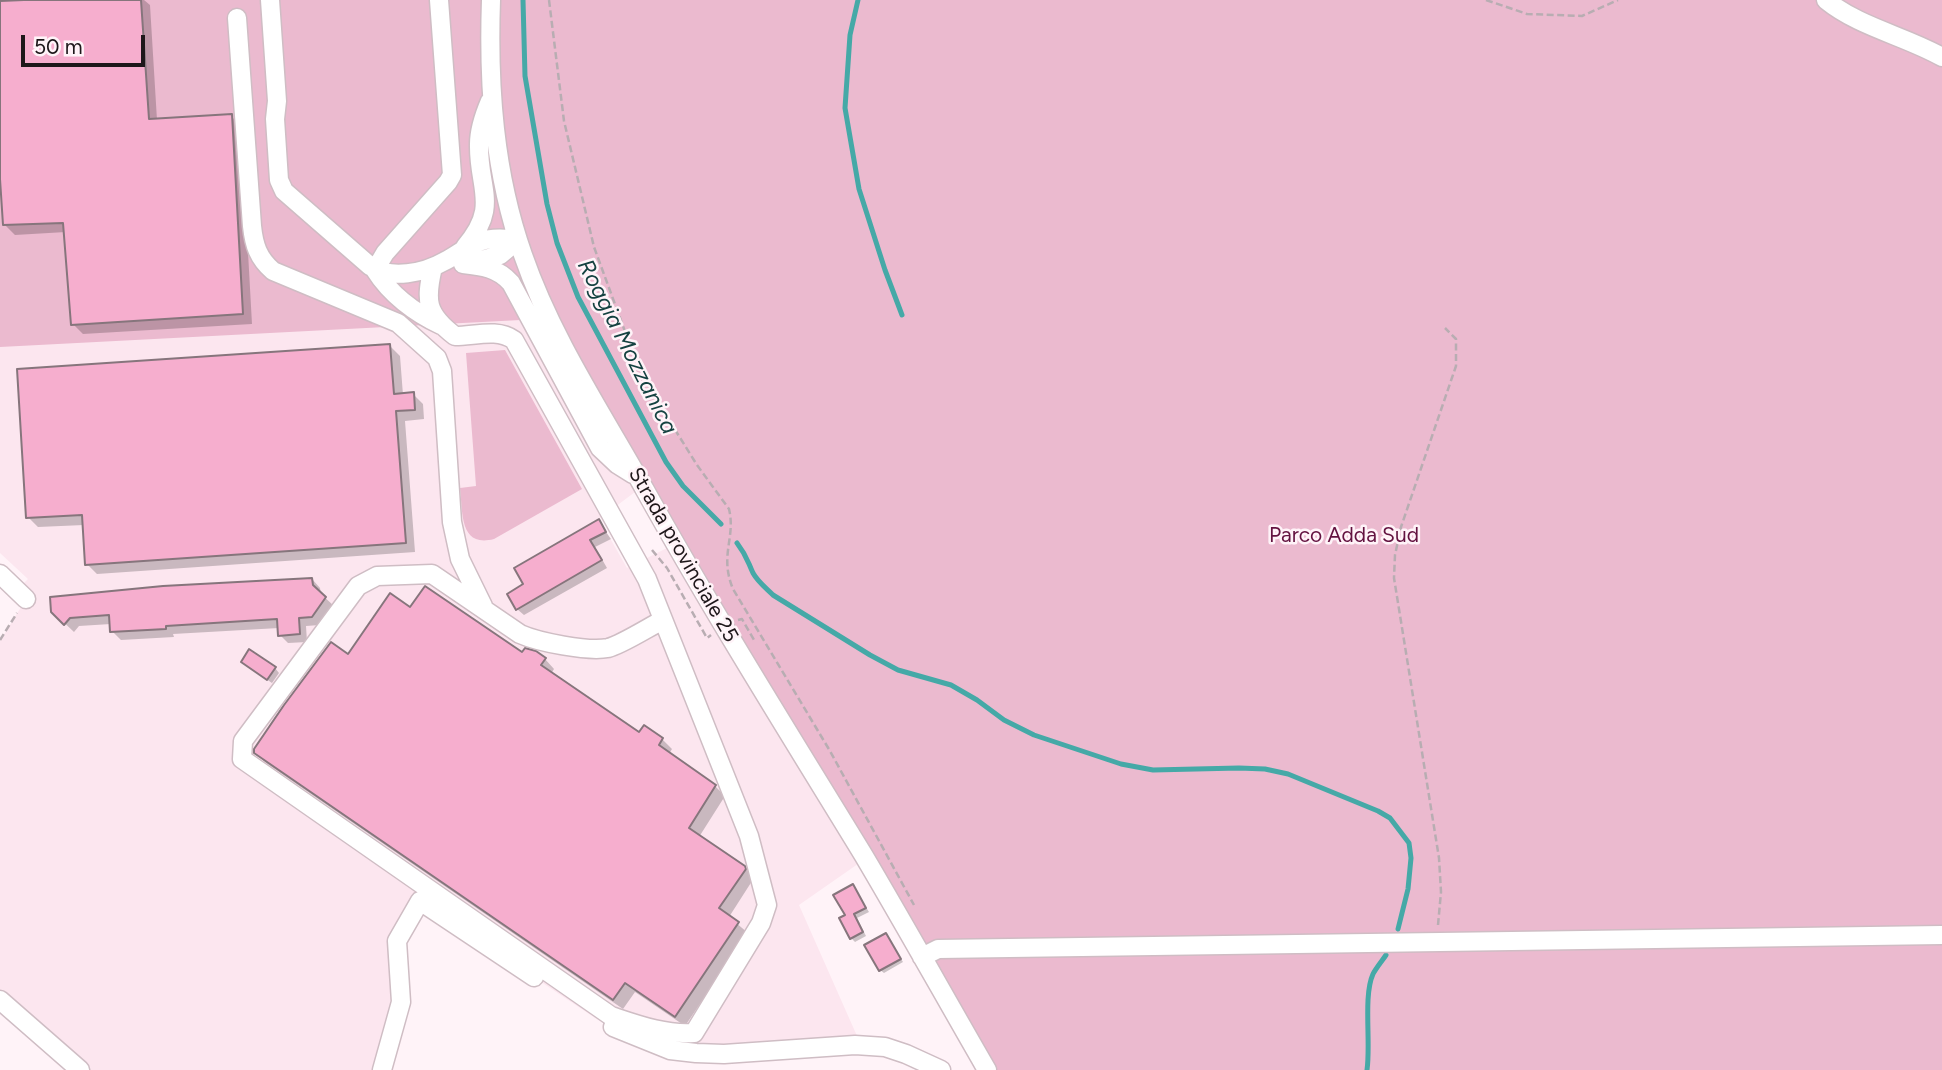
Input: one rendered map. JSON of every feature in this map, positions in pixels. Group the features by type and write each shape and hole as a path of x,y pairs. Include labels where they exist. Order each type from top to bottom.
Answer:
{"street":[{"path":"270,0 281,188 375,270 384,284 421,316 455,336 506,334 514,340 647,579 749,836 767,905 761,923 694,1033 677,1034 611,1016 242,759 243,741 358,586 377,576 432,574 520,634 535,641 608,648 663,620"},
{"path":"375,270 385,253 452,175 439,0"},
{"name":"Strada provinciale 25","path":"491,0 491,98 500,163 518,240 533,283 558,335 724,628 987,1070"},
{"path":"1826,0 1834,7 1942,57"},
{"path":"237,18 251,226 256,249 273,271 398,323 437,358 442,371 452,522 468,577 487,612"},
{"path":"463,257 484,217 485,192 479,142 484,114 491,98"},
{"path":"375,270 397,274 433,267 463,257 493,239 518,240"},
{"path":"463,257 505,277 511,283 600,447 617,464 638,477"},
{"path":"433,267 428,302 441,326"},
{"path":"0,574 26,599"},
{"path":"382,1070 401,1002 397,941 420,901 598,1020 670,1050 724,1054 861,1045 895,1051 942,1070"},
{"path":"922,957 938,949 1942,935"},
{"path":"0,1000 80,1070"}],"path":[{"path":"549,0 567,134 594,247 627,337 650,391 668,422 729,509 731,524 726,564 733,589 830,751 919,914"},
{"path":"1486,0 1527,14 1582,16 1618,0"},
{"path":"1435,942 1441,892 1439,858 1394,578 1395,555 1401,527 1456,366 1456,339 1445,328"},
{"path":"0,640 26,599"}],"shaded area":[{"path":"0,0 518,259 639,489 599,519 627,568 675,544 865,859 799,905 861,1045 724,1054 638,1038 598,1020 420,901 397,941 401,1002 382,1070 80,1070 0,1000 0,641 26,599 20,587 28,579 0,553"}],"green space":[{"name":"Parco Adda Sud","path":"0,0 1942,0 1942,1070 993,1070 616,424 559,318 0,347"},
{"path":"505,350 582,489 494,539 483,540 474,538 465,526 460,488 476,486 466,353"}],"building":[{"path":"141,0 149,119 232,114 243,314 71,325 63,223 3,225 0,179 0,1"},
{"path":"390,344 394,394 414,392 415,410 396,411 406,543 85,565 82,515 26,518 17,369"},
{"path":"599,519 606,532 590,540 602,560 516,610 507,594 523,584 514,568"},
{"path":"312,578 313,585 326,597 312,617 299,618 300,634 278,636 277,619 110,632 109,615 70,618 64,625 51,612 50,597 163,586"},
{"path":"425,586 522,652 525,648 536,651 546,658 541,665 639,732 644,725 663,738 659,745 716,785 689,828 745,866 746,869 719,908 739,922 675,1017 625,983 613,1000 254,753 254,749 284,705 331,642 348,654 390,593 410,607"},
{"path":"249,649 276,667 267,680 241,662"},
{"path":"853,884 866,908 854,914 863,932 850,939 839,918 845,915 833,895"},
{"path":"886,933 901,959 879,971 864,945"}],"waterway":[{"name":"Roggia Mozzanica","path":"523,0 525,76 547,204 557,243 578,297 666,462 683,486 721,524"},
{"path":"858,0 850,35 845,108 859,189 902,315"},
{"name":"Roggia Mozzanica","path":"737,543 755,576 773,595 870,655 898,670 951,685 1004,720 1034,735 1121,764 1153,770 1239,768 1265,769 1288,774 1390,818 1409,843 1411,858 1408,889 1398,929"},
{"name":"Roggia Mozzanica","path":"1367,1070 1368,994 1374,972 1386,955"}]}
